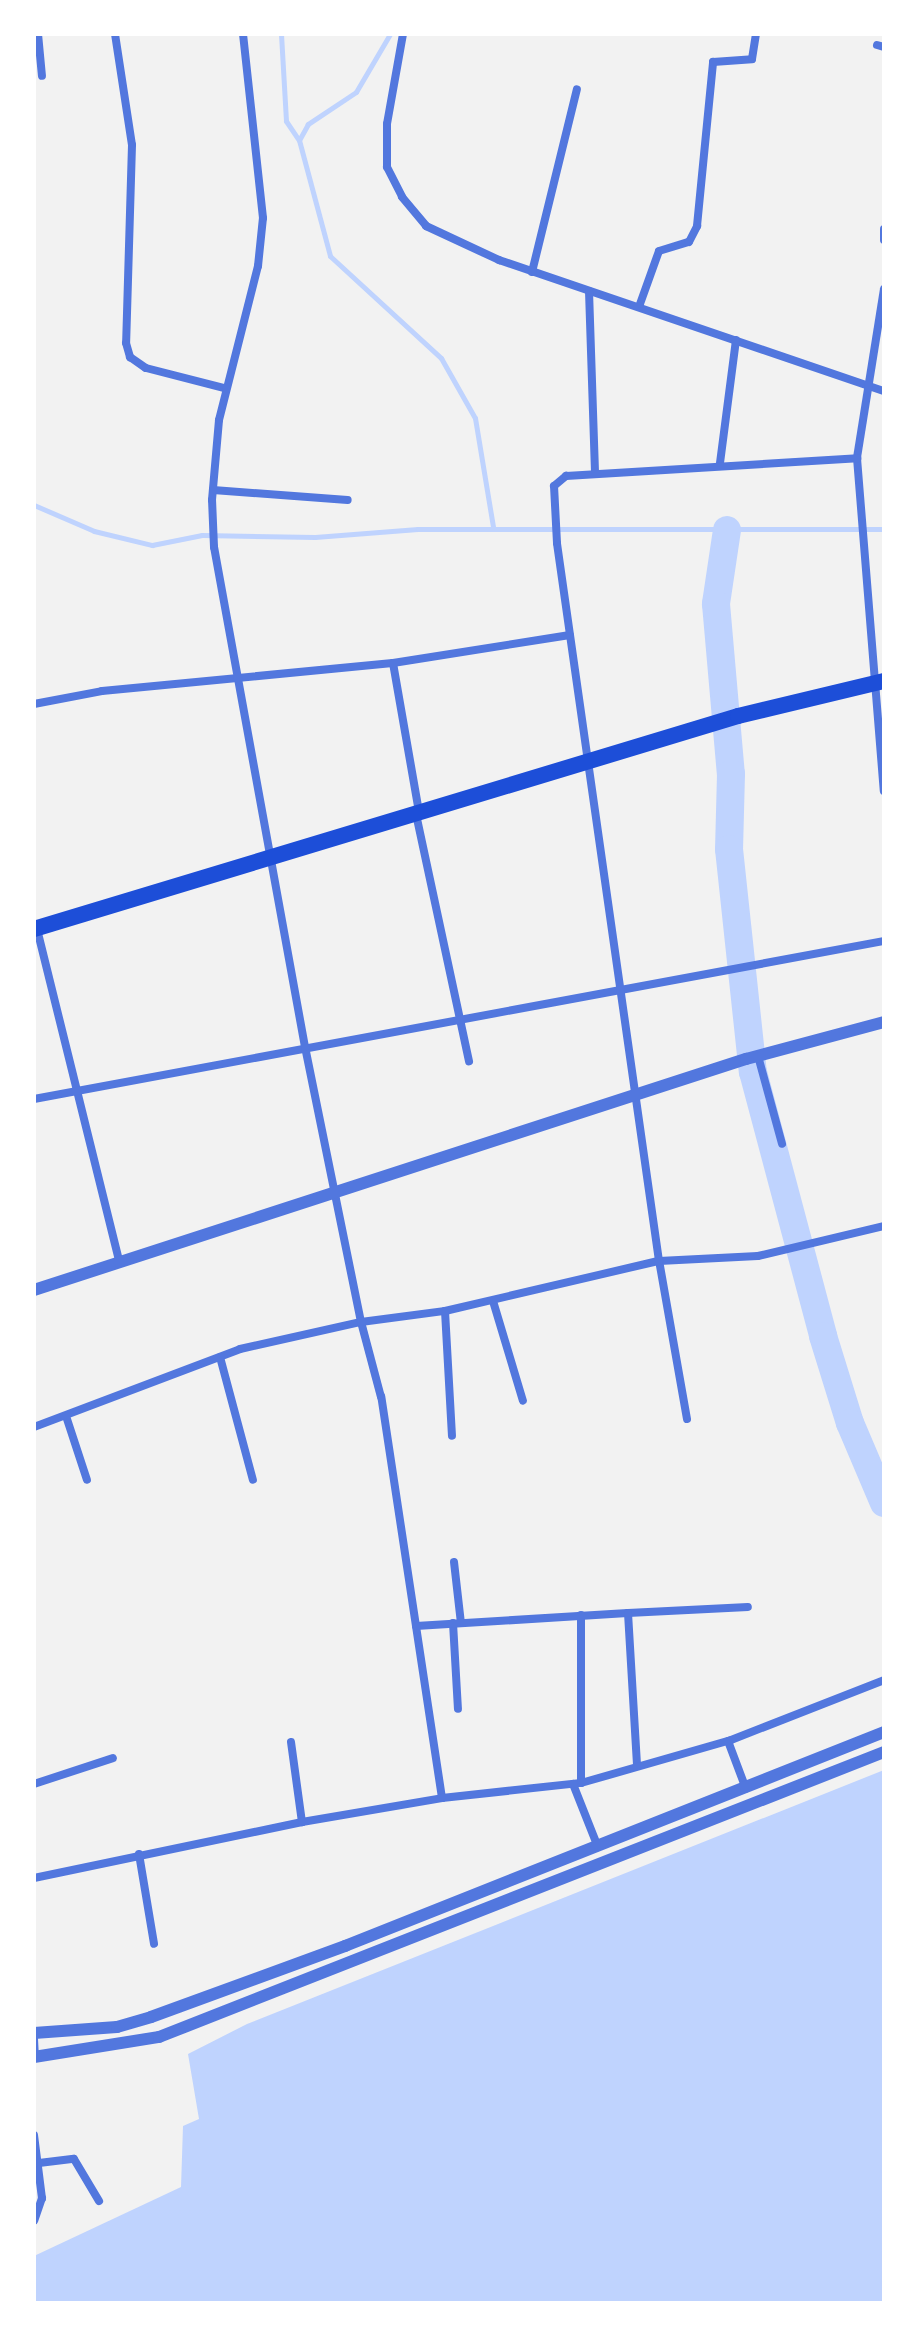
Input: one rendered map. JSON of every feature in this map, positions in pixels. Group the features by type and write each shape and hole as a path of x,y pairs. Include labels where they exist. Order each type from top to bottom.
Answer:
{"highway":[{"path":"35,928 731,719 880,682"}],"street":[{"path":"38,34 42,76"},
{"path":"115,34 132,145 126,343 130,357 146,368 224,388"},
{"path":"243,34 263,218 258,266 224,388 213,490 214,547 305,1047 361,1322 381,1397 442,1798"},
{"path":"403,34 387,124 391,181 426,226 532,272 640,304 884,391"},
{"path":"640,304 659,251 691,241 697,226 712,63 752,59 756,34"},
{"path":"532,272 577,89"},
{"path":"884,229 884,240"},
{"path":"884,289 881,326 865,386 857,458 880,682 884,791"},
{"path":"589,291 595,474"},
{"path":"720,463 736,340"},
{"path":"687,1419 632,1098 620,990 557,543 554,486 566,476 720,463 857,458"},
{"path":"213,490 348,500"},
{"path":"34,704 102,691 393,663 570,635"},
{"path":"393,663 417,812 469,1061"},
{"path":"35,928 73,1092 119,1261"},
{"path":"34,1099 752,963 884,941"},
{"path":"34,1290 333,1189 753,1058 884,1022"},
{"path":"753,1058 782,1144"},
{"path":"34,1427 220,1357 293,1334 445,1311 659,1261 790,1250 884,1226"},
{"path":"493,1301 523,1401"},
{"path":"445,1311 452,1436"},
{"path":"220,1357 253,1480"},
{"path":"66,1416 87,1480"},
{"path":"454,1562 458,1709"},
{"path":"416,1626 748,1607"},
{"path":"628,1613 637,1766"},
{"path":"581,1615 577,1787 596,1842"},
{"path":"34,1878 302,1822 442,1798 577,1787 637,1766 728,1741 884,1680"},
{"path":"884,1732 746,1789 596,1842 151,2017 117,2027 34,2036 35,2057 159,2037 884,1752"},
{"path":"728,1741 746,1789"},
{"path":"291,1742 302,1822"},
{"path":"34,1784 113,1758"},
{"path":"139,1854 154,1944"},
{"path":"34,2135 42,2198 34,2221"},
{"path":"39,2163 74,2159 99,2201"}],"water":[{"path":"884,1770 884,2303 34,2303 34,2256 181,2187 183,2126 199,2119 188,2054 247,2024"}],"waterway":[{"path":"281,34 286,121 299,140"},
{"path":"390,34 356,92 308,124 299,140 330,256 441,358 475,418 493,527"},
{"path":"34,505 94,531 152,545 202,535 315,537 418,529 884,529"},
{"path":"727,530 716,604 731,774 729,849 753,1072 823,1336 850,1423 884,1503"}]}
